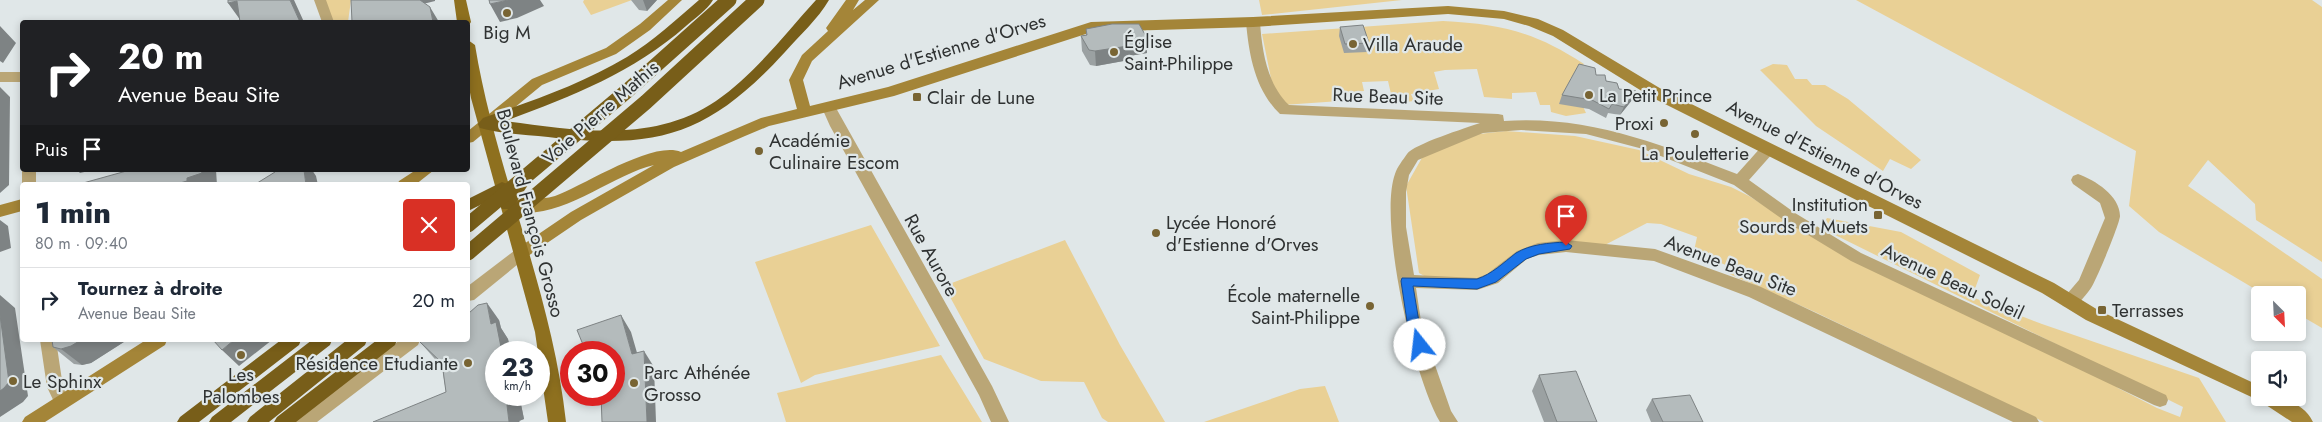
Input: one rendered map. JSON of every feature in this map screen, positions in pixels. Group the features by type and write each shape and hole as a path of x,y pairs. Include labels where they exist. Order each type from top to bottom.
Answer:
{"highway":[{"path":"485,124 564,94 616,69 656,44 707,0"},
{"name":"Voie Pierre Mathis","path":"470,223 627,91 729,0"},
{"name":"Voie Pierre Mathis","path":"470,251 646,102 757,0"},
{"path":"485,124 598,136 656,133 675,128 707,113 739,89 823,0"},
{"path":"507,205 536,162 549,151 568,143 598,136"},
{"path":"470,203 502,188"},
{"path":"186,422 290,342"},
{"path":"218,422 321,342"},
{"path":"256,422 356,342"},
{"path":"292,421 387,342"}],"main road":[{"path":"460,0 464,20"},
{"name":"Boulevard François Grosso","path":"470,53 485,124 507,205 523,252 551,366 557,422"}],"street":[{"path":"320,0 327,20"},
{"path":"470,136 537,82 590,62 626,42 676,0"},
{"path":"828,38 836,22 853,0"},
{"path":"805,113 796,80 807,58 873,0"},
{"name":"Avenue d'Estienne d'Orves","path":"470,293 523,252 576,216 689,153 766,122 897,90 1091,27 1253,22 1448,10 1504,14 1533,22 1558,33 1638,83 2042,286 2092,315 2251,390"},
{"name":"Rue Beau Site","path":"1253,22 1254,36 1267,84 1274,102 1285,110 1558,121 1586,129"},
{"path":"0,77 20,77"},
{"name":"Rue Aurore","path":"829,108 986,392 1000,422"},
{"path":"470,123 485,124"},
{"path":"1449,422 1444,414 1414,328 1398,227 1399,192 1402,174 1413,156 1431,147 1482,128 1521,125 1586,129 1646,145 1739,181 1768,149"},
{"name":"Avenue d'Estienne d'Orves","path":"507,205 530,208 552,203 637,163 689,153"},
{"path":"409,182 424,172"},
{"path":"2070,301 2085,284 2113,218 2112,208 2106,199 2078,180"},
{"name":"Avenue Beau Soleil","path":"1739,181 1790,217 1856,257 2160,400"},
{"path":"0,211 20,206"},
{"name":"Avenue Beau Site","path":"1407,281 1477,284 1492,279 1522,255 1538,249 1566,246 1654,255 1756,292 2030,422"},
{"path":"48,342 55,387 62,402"},
{"path":"31,422 156,342"},
{"path":"292,421 409,342"},
{"path":"2283,406 2304,422"}],"shaded area":[{"path":"324,0 351,0 348,20 332,20"},
{"path":"584,0 632,0 591,15 583,2"},
{"path":"1259,0 1402,0 1262,15"},
{"path":"1856,0 2312,0 2322,7 2322,262 2256,220 2255,204 2208,160 2188,186 2322,279 2322,328 2306,319 2306,286 2251,287 2159,232 2129,206 2136,151"},
{"path":"1443,21 1501,27 1550,44 1584,64 1570,79 1586,113 1566,116 1551,112 1550,105 1540,105 1536,92 1512,93 1512,99 1484,97 1477,69 1434,72 1439,89 1411,94 1414,101 1397,103 1395,95 1391,94 1388,81 1362,82 1364,91 1339,93 1340,101 1283,105 1275,98 1262,34"},
{"path":"1773,64 1787,65 1795,79 1807,79 1812,85 1825,85 1848,99 1921,160 1911,169 1890,159 1883,171 1816,126 1760,70"},
{"path":"1506,131 1575,136 1639,150 1689,174 1731,187 1749,196 1828,246 2114,383 2118,388 2157,408 2180,417 2183,407 1821,228 1827,218 1901,232 1980,275 1972,297 2042,324 2199,378 2226,422 2044,422 1815,312 1727,273 1730,267 1694,251 1697,237 1661,224 1647,223 1603,246 1537,245 1486,278 1428,278 1419,273 1406,186 1423,156 1479,134"},
{"path":"871,225 940,346 815,375 801,383 755,262"},
{"path":"1065,240 1120,345 1165,422 1108,422 1102,418 1084,382 1041,381 984,359 944,286"},
{"path":"941,355 982,422 786,422 777,393"},
{"path":"1325,386 1339,422 1204,422 1300,389"}],"building":[{"path":"228,0 290,0 299,20 240,20 237,1 228,3"},
{"path":"351,0 420,0 430,7 433,20 352,20"},
{"path":"489,0 508,0 490,4"},
{"path":"1112,24 1139,24 1147,38 1127,42 1128,46 1095,51 1089,50 1081,36 1087,35 1086,29"},
{"path":"1363,25 1369,43 1345,44 1340,27"},
{"name":"La Petit Prince","path":"1579,64 1595,68 1596,75 1605,75 1606,81 1617,83 1619,89 1636,91 1624,107 1612,104 1609,109 1592,100 1562,95"},
{"path":"123,172 202,173 187,178 187,181 184,182 87,182"},
{"path":"275,172 304,172 306,182 259,182"},
{"path":"487,303 491,324 496,322 500,341 485,341 485,406 507,406 509,422 373,422 446,392 442,363 420,342 470,342 470,312 478,305"},
{"path":"0,315 9,382 0,391"},
{"path":"621,315 632,354 644,351 647,422 602,422 601,406 625,406 625,341 582,341 577,330"},
{"path":"52,342 78,342 61,349 53,347"},
{"path":"215,342 232,342 222,350"},
{"path":"1576,371 1597,422 1557,422 1539,375"},
{"path":"1690,395 1703,422 1663,422 1652,399"}],"place":[{"name":"Big M","path":"507,13"},
{"name":"Villa Araude","path":"1353,44"},
{"name":"Église Saint-Philippe","path":"1114,52"},
{"name":"La Petit Prince","path":"1589,95"},
{"name":"Clair de Lune","path":"917,97"},
{"name":"Proxi","path":"1664,123"},
{"name":"La Pouletterie","path":"1695,134"},
{"name":"Académie Culinaire Escom","path":"759,151"},
{"name":"Institution Sourds et Muets","path":"1878,215"},
{"name":"Lycée Honoré d'Estienne d'Orves","path":"1156,233"},
{"name":"École maternelle Saint-Philippe","path":"1370,306"},
{"name":"Terrasses","path":"2102,310"},
{"name":"Les Palombes","path":"241,355"},
{"name":"Résidence Etudiante","path":"468,363"},
{"name":"Le Sphinx","path":"13,381"},
{"name":"Parc Athénée Grosso","path":"634,383"}],"route":[{"path":"1420,345 1414,328 1407,281 1477,284 1492,279 1522,255 1538,249 1566,246"}]}
